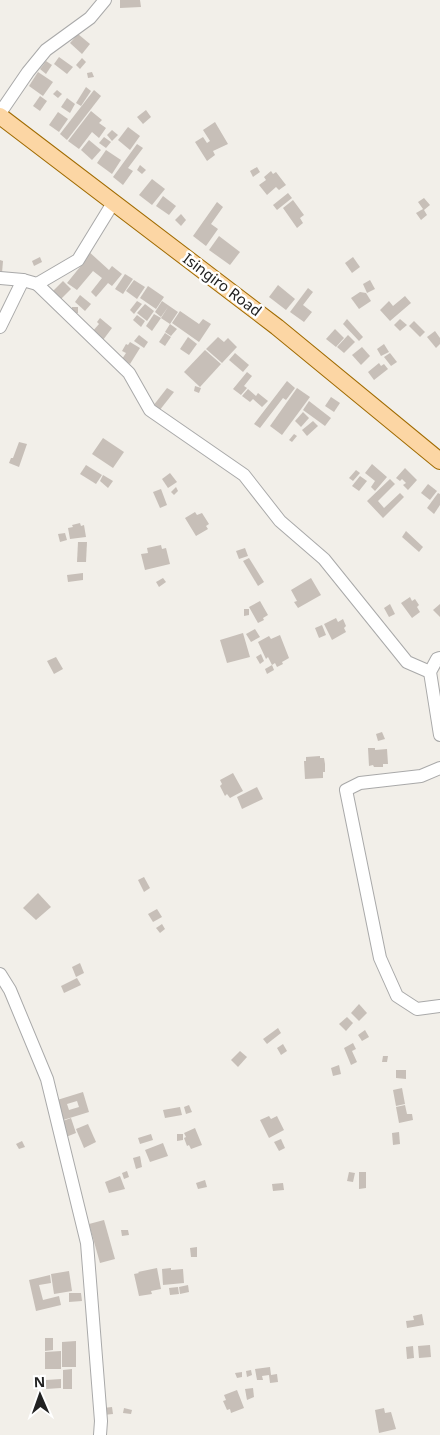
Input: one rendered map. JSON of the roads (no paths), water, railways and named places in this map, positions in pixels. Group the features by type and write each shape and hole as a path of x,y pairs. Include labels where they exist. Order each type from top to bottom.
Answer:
{"main road":[{"name":"Isingiro Road","path":"0,114 113,203 277,326 440,461"}],"street":[{"path":"0,114 28,72 46,50 90,18 105,0"},
{"path":"37,284 78,260 113,203"},
{"path":"0,278 23,280 37,284 129,373 150,410 244,475 280,521 324,558 407,662 430,672"},
{"path":"0,327 23,280"},
{"path":"440,658 437,659 430,672 440,735"},
{"path":"440,768 421,776 360,783 346,790 380,958 396,996 417,1009 440,1006"},
{"path":"0,974 10,990 48,1079 88,1243 101,1421 100,1435"}]}
